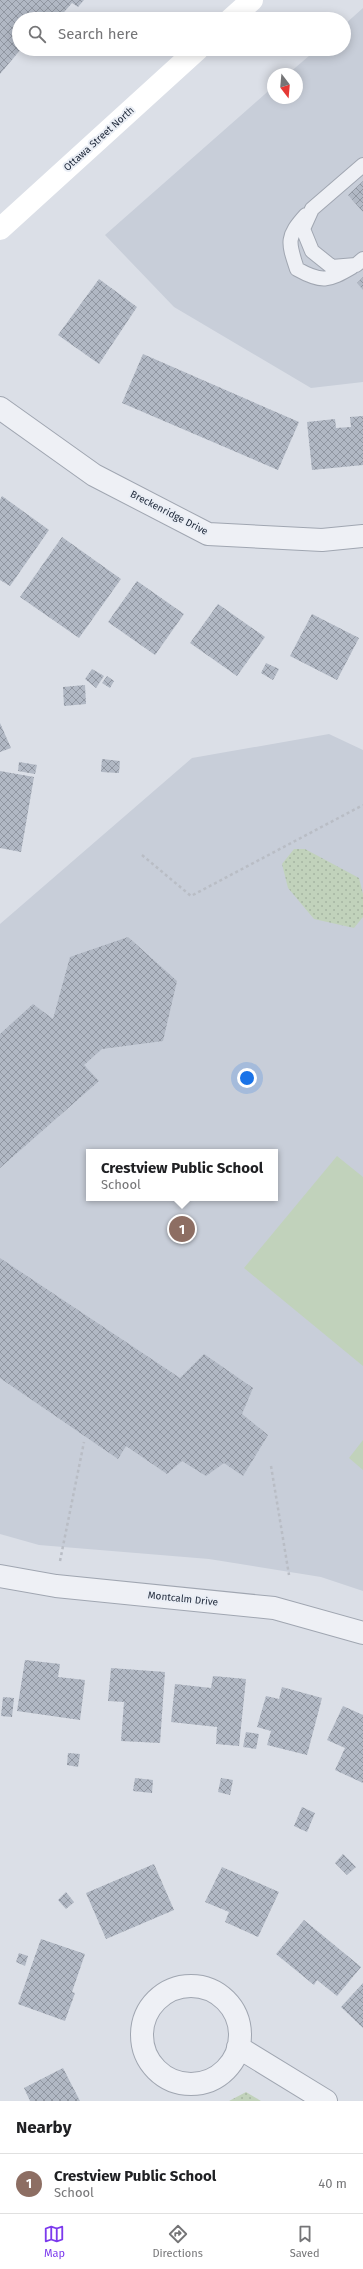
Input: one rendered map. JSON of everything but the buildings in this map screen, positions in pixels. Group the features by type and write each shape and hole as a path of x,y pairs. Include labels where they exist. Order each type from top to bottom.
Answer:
{"main road":[{"path":"239,12 252,0"},
{"name":"Ottawa Street North","path":"0,229 190,56"}],"street":[{"name":"Breckenridge Drive","path":"0,408 94,475 208,534 322,540 363,536"},
{"name":"Montcalm Drive","path":"0,1576 56,1586 274,1608 363,1633"},
{"path":"188,1986 204,1988 217,1993 230,2005 238,2019 240,2039 238,2047 236,2056 225,2071 210,2080 194,2084 178,2083 163,2075 151,2063 143,2045 143,2028 148,2010 171,1990 188,1986"},
{"path":"238,2047 326,2101"}],"lane":[{"path":"359,262 335,277 316,280 298,269 290,250 292,230 312,209 363,165"},
{"path":"312,209 303,229 312,251 332,267 359,262"}],"path":[{"path":"142,856 191,896 363,805"},
{"path":"56,1586 61,1552 84,1442"},
{"path":"271,1466 289,1575"}],"shaded area":[{"path":"363,8 363,382 311,388 174,307 105,235 267,92 267,104 303,104 303,68 295,68 309,56 351,56 351,19"},
{"path":"329,734 363,750 363,1591 321,1577 209,1559 39,1545 0,1534 0,924 192,758"}],"green space":[{"path":"294,849 305,849 359,878 363,894 363,917 354,928 314,919 288,888 282,864"},
{"path":"337,1156 363,1177 363,1366 244,1268"},
{"path":"363,1440 363,1470 349,1458"},
{"path":"246,2092 261,2101 229,2101"}],"place":[{"name":"Crestview Public School","path":"182,1229"}]}
